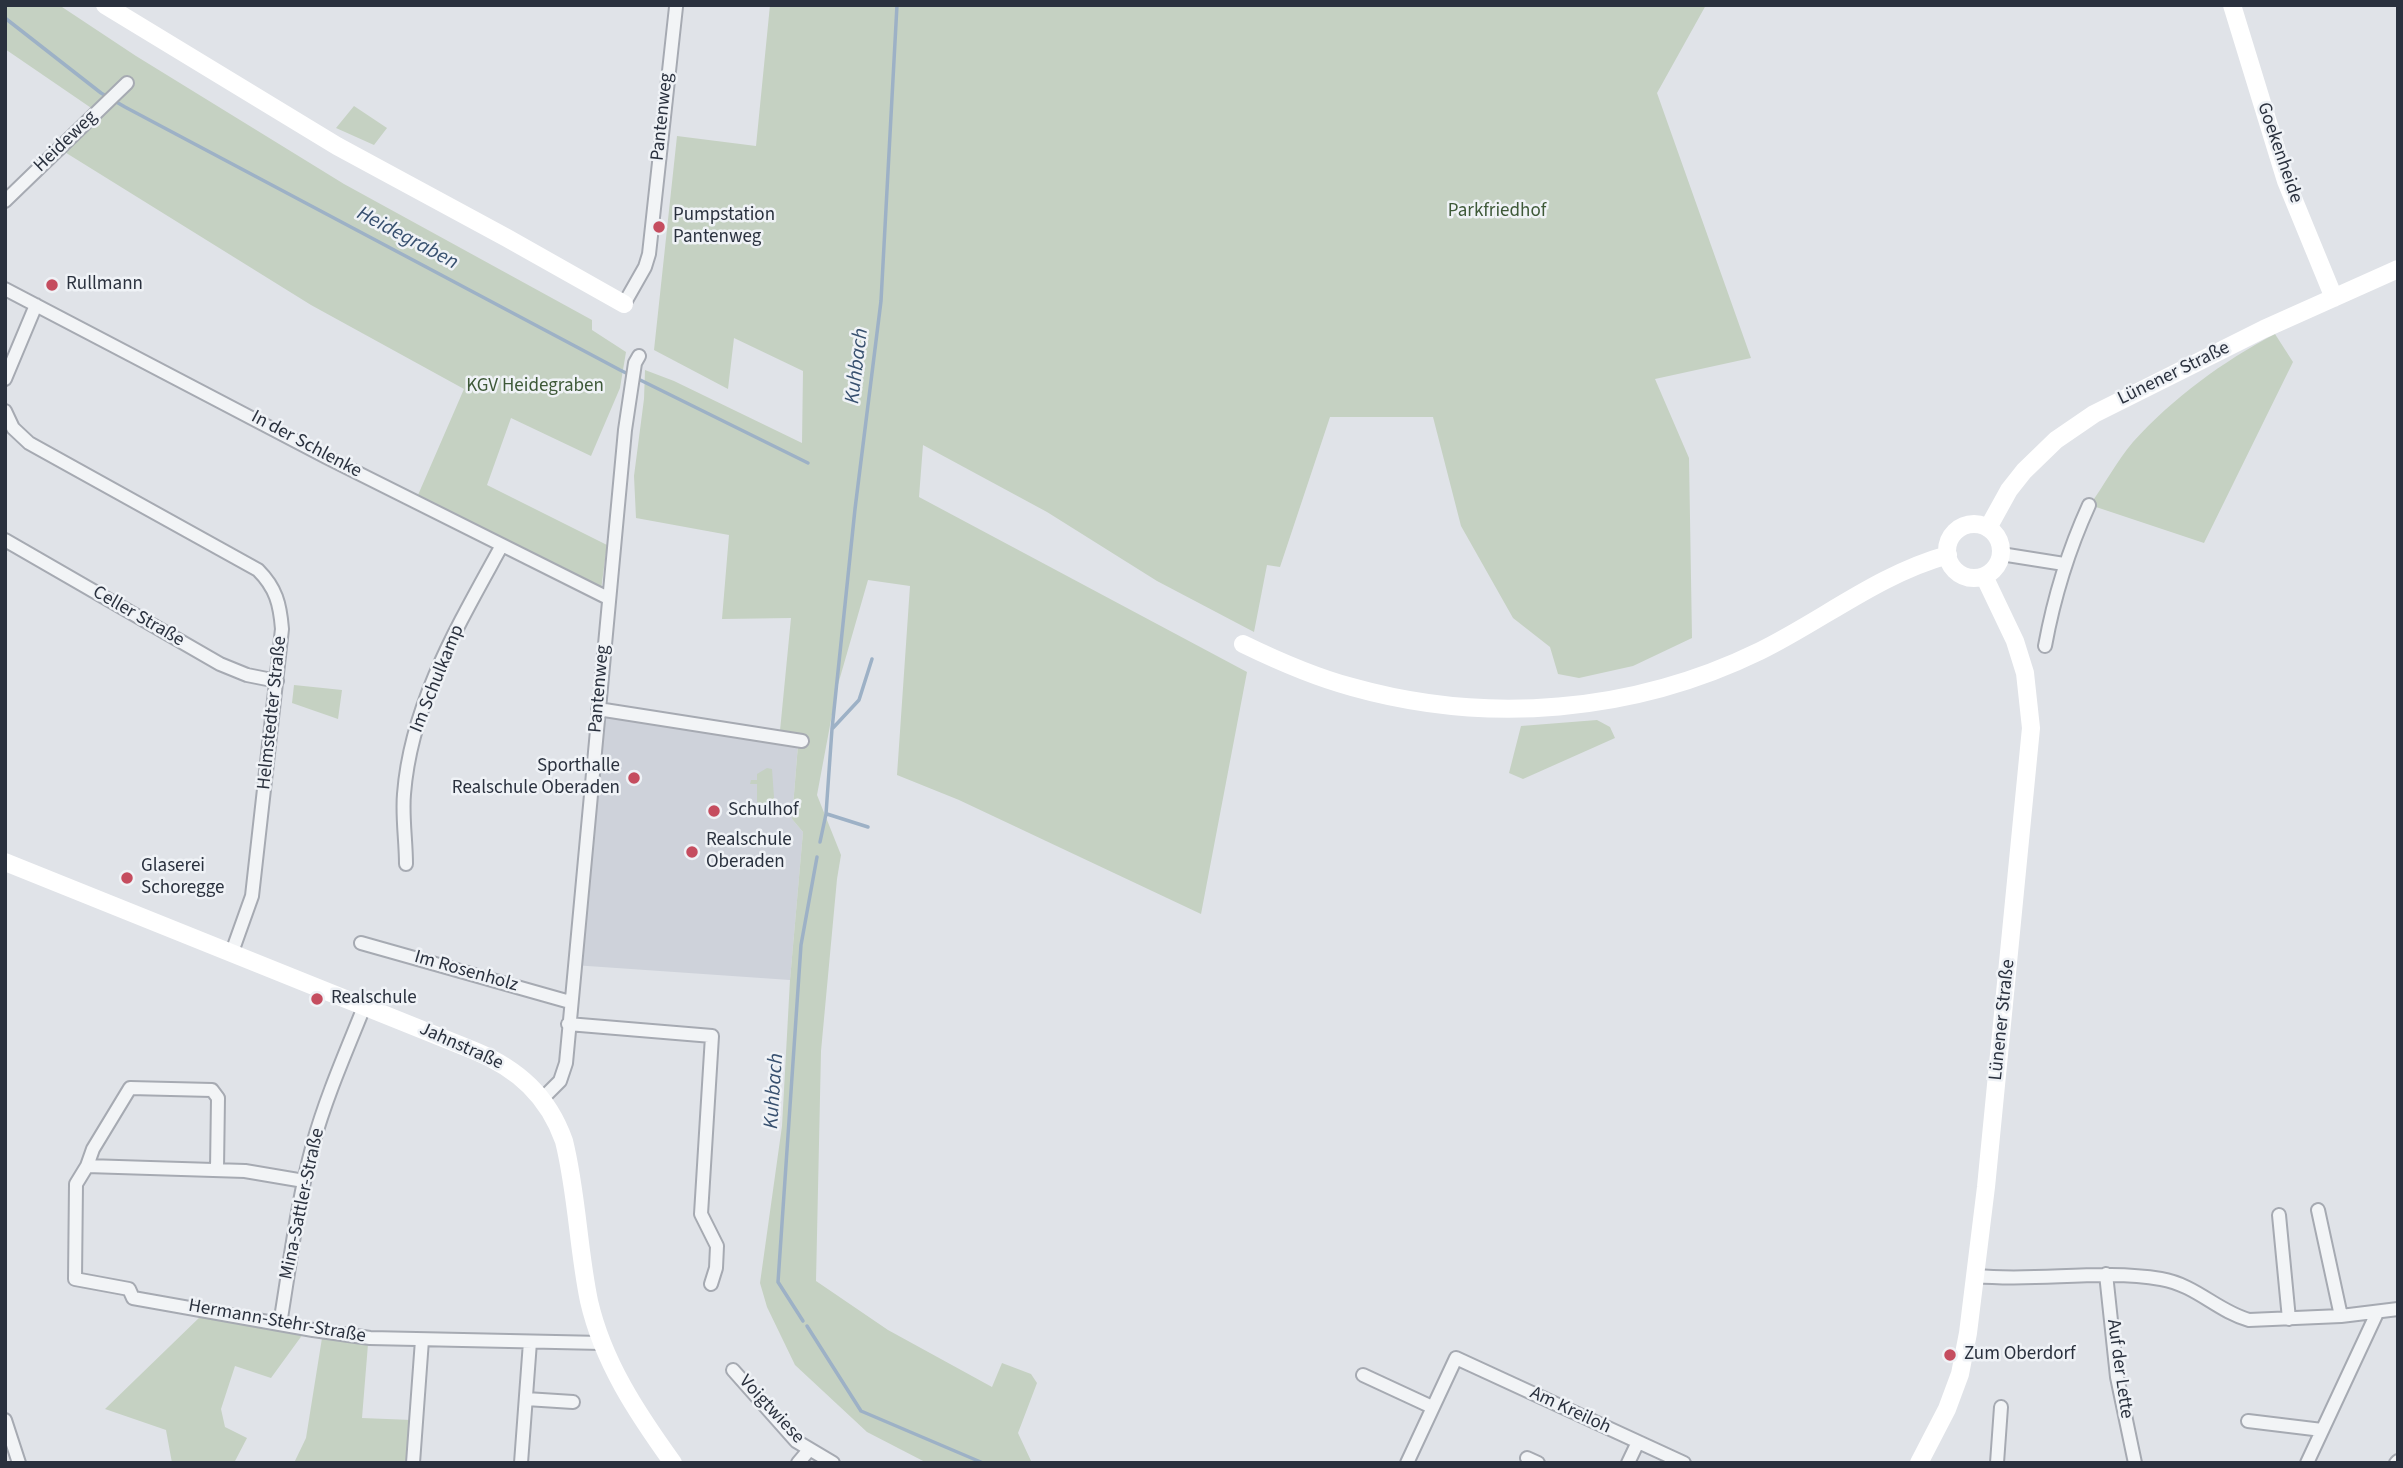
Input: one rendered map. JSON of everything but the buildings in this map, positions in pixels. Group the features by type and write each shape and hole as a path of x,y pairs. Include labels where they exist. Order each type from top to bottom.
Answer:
{"main road":[{"path":"105,5 337,146 624,304"},
{"name":"Goekenheide","path":"2232,5 2286,181 2333,299"},
{"name":"Lünener Straße","path":"1988,527 2009,490 2024,471 2056,440 2094,414 2264,330 2398,269"},
{"path":"1972,524 1988,527 2000,542 2001,554 1998,565 1984,576 1973,578 1961,574 1952,566 1948,555 1950,539 1961,528 1972,524"},
{"path":"1243,645 1318,676 1380,694 1483,708 1520,709 1582,705 1663,689 1723,667 1774,644 1907,569 1948,555"},
{"name":"Lünener Straße","path":"1919,1463 1947,1409 1957,1382 1968,1333 2031,728 2025,673 2015,641 1984,576"},
{"name":"Jahnstraße","path":"5,862 232,952 503,1064 519,1074 542,1098 559,1126 568,1159 590,1302 602,1343 629,1398 673,1463"}],"street":[{"name":"Pantenweg","path":"624,304 645,267 649,254 676,7"},
{"name":"Heideweg","path":"5,201 127,83"},
{"name":"In der Schlenke","path":"5,289 327,457 608,598"},
{"path":"5,379 36,305"},
{"name":"Pantenweg","path":"542,1098 560,1081 565,1071 625,430 637,362"},
{"name":"Helmstedter Straße","path":"5,411 9,430 29,443 258,570 268,580 279,602 282,629 252,896 232,952"},
{"path":"2045,646 2064,564 2089,505"},
{"name":"Celler Straße","path":"5,540 203,654 247,676 277,681"},
{"name":"Im Schulkamp","path":"407,864 404,794 420,715 462,618 502,545"},
{"path":"2001,554 2064,564"},
{"path":"598,709 802,741"},
{"name":"Im Rosenholz","path":"361,943 570,1002"},
{"name":"Mina-Sattler-Straße","path":"280,1324 304,1181 326,1104 364,1007"},
{"path":"568,1024 712,1036 701,1214 717,1246 716,1268 711,1284"},
{"path":"217,1169 218,1098 212,1090 130,1088 93,1149 87,1166 217,1169 304,1181"},
{"name":"Hermann-Stehr-Straße","path":"87,1166 76,1184 75,1279 130,1289 133,1298 358,1336 422,1340 602,1343"},
{"path":"2318,1210 2341,1316"},
{"path":"2279,1216 2289,1320"},
{"path":"1976,1276 2006,1279 2106,1274 2161,1279 2181,1284 2249,1320 2289,1320 2398,1309"},
{"name":"Auf der Lette","path":"2106,1274 2119,1388 2135,1463"},
{"path":"2307,1463 2377,1313"},
{"path":"413,1463 422,1340"},
{"path":"521,1463 530,1342"},
{"name":"Am Kreiloh","path":"1432,1407 1455,1358 1684,1463"},
{"name":"Voigtwiese","path":"733,1370 796,1441 833,1463"},
{"path":"1363,1376 1432,1407 1407,1463"},
{"path":"526,1399 573,1402"},
{"path":"1997,1463 2001,1407"},
{"path":"5,1420 19,1463"},
{"path":"2248,1421 2322,1430"},
{"path":"1628,1463 1638,1441"},
{"name":"Voigtwiese","path":"798,1463 809,1450"}],"shaded area":[{"name":"Realschule Oberaden","path":"597,711 798,744 792,819 803,832 790,980 573,965"}],"green space":[{"name":"KGV Heidegraben","path":"5,5 59,5 136,56 344,184 592,320 592,330 626,352 620,388 591,456 511,418 487,485 607,545 601,590 418,495 464,389 311,305 63,151 100,114 5,49"},
{"name":"Parkfriedhof","path":"770,5 1706,5 1657,93 1751,358 1655,379 1689,458 1692,638 1633,666 1579,678 1558,674 1550,647 1513,618 1461,526 1433,417 1330,417 1280,567 1267,565 1254,632 1157,581 1047,512 923,445 919,497 1247,672 1201,914 959,800 897,775 910,586 868,580 837,688 817,795 841,855 821,1051 816,1281 888,1330 992,1387 1002,1363 1031,1374 1037,1383 1018,1433 1032,1463 927,1463 867,1432 795,1365 767,1307 760,1283 782,1126 790,980 803,832 792,819 798,745 779,741 791,618 722,619 729,535 636,518 634,476 645,370 674,381 802,443 803,371 734,338 728,389 654,350 677,136 756,146"},
{"path":"354,106 387,128 374,145 336,128"},
{"path":"2275,334 2293,362 2204,543 2090,505 2127,449 2165,410 2236,356"},
{"path":"294,685 342,690 338,719 292,703"},
{"path":"1597,720 1610,727 1615,738 1523,779 1509,773 1521,726"},
{"path":"767,768 772,769 775,811 771,812 757,802 757,784 750,784 751,780 757,780 757,774"},
{"path":"202,1315 303,1334 271,1378 235,1366 221,1409 225,1427 247,1438 234,1463 172,1463 166,1430 105,1409"},
{"path":"322,1338 368,1344 362,1418 412,1420 408,1463 294,1463 306,1438"}],"waterway":[{"name":"Kuhbach","path":"820,842 826,814 855,509 881,301 897,5"},
{"name":"Heidegraben","path":"5,18 101,93 125,107 620,370 808,463"},
{"name":"Kuhbach","path":"832,729 859,700 872,659"},
{"name":"Kuhbach","path":"827,814 868,827"},
{"name":"Kuhbach","path":"803,1321 778,1282 801,945 817,857"},
{"name":"Kuhbach","path":"807,1326 861,1411 983,1463"}],"place":[{"name":"Pumpstation Pantenweg","path":"659,227"},
{"name":"Rullmann","path":"52,285"},
{"name":"Sporthalle Realschule Oberaden","path":"634,778"},
{"name":"Schulhof","path":"714,811"},
{"name":"Realschule Oberaden","path":"692,852"},
{"name":"Glaserei Schoregge","path":"127,878"},
{"name":"Realschule","path":"317,999"},
{"name":"Zum Oberdorf","path":"1950,1355"}]}
